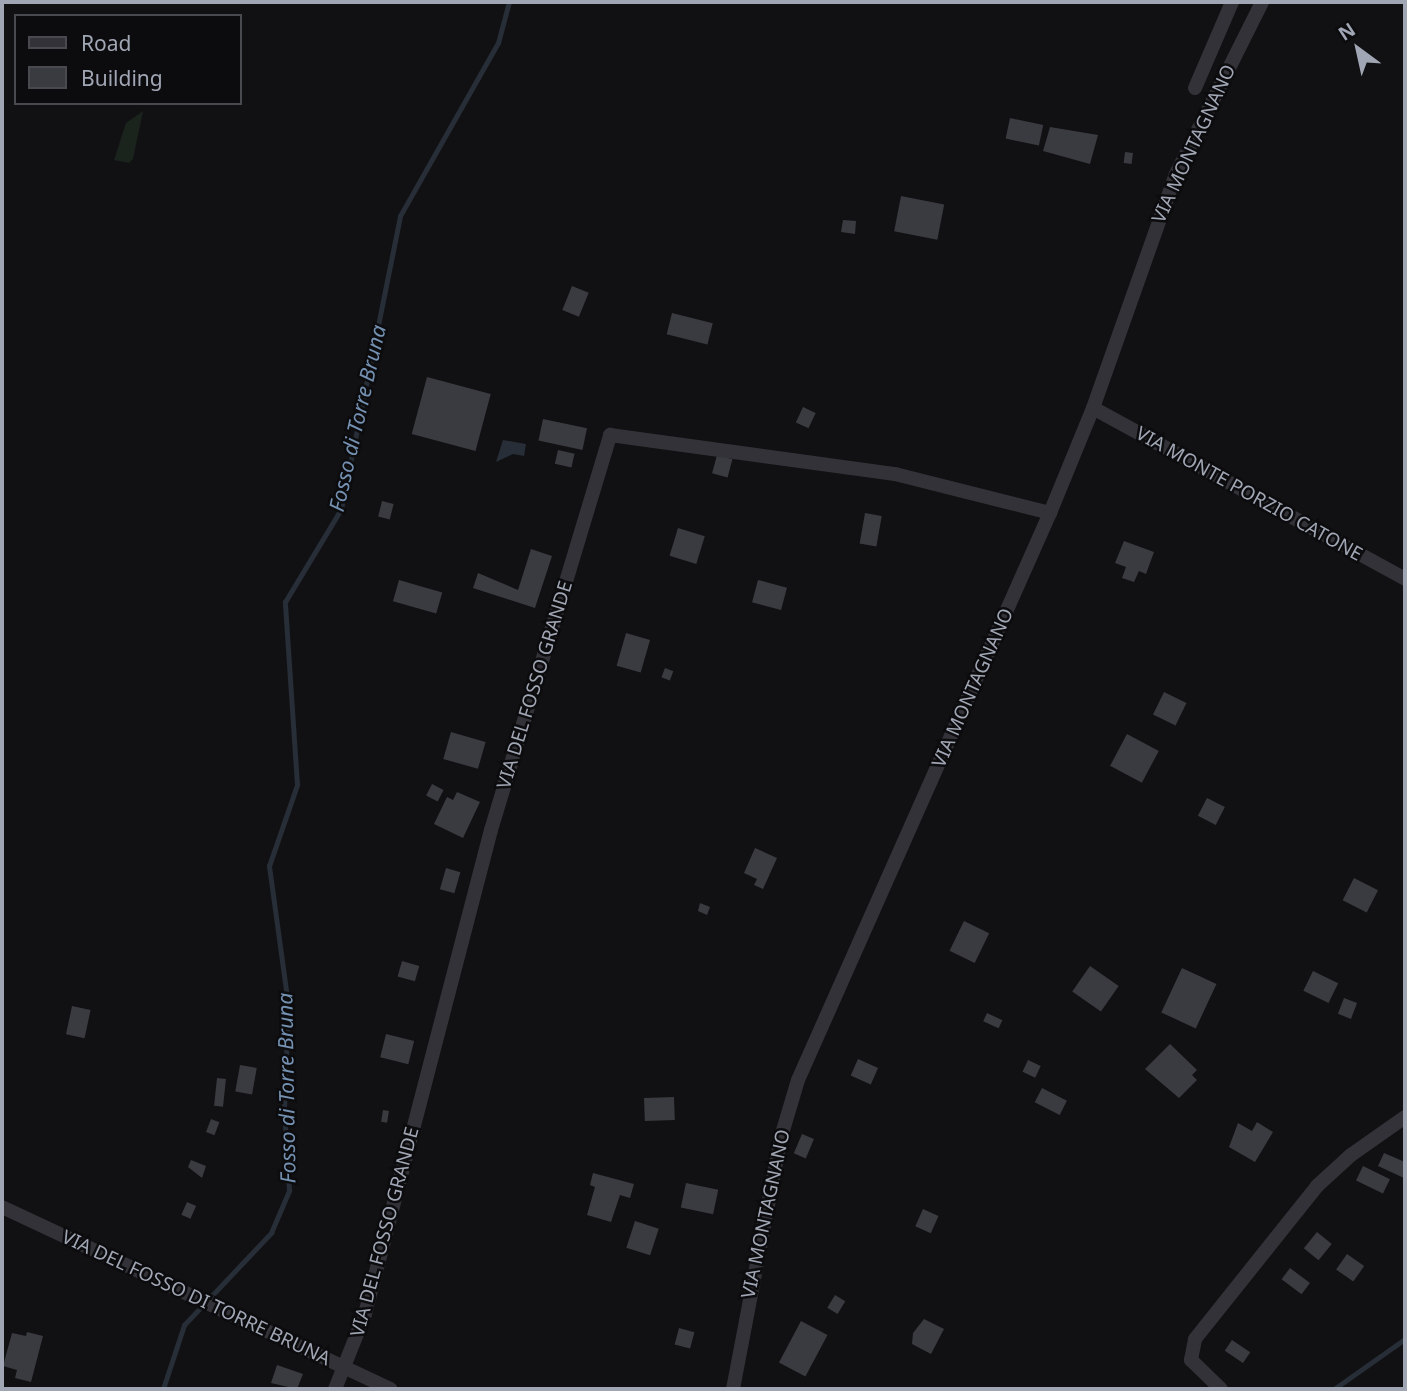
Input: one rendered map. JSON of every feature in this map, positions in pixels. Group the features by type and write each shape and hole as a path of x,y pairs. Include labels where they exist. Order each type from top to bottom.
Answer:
{"street":[{"path":"1195,88 1232,2"},
{"name":"VIA MONTAGNANO","path":"733,1389 781,1137 798,1080 1050,513 1093,408 1168,193 1262,2"},
{"name":"VIA MONTE PORZIO CATONE","path":"1093,408 1405,579"},
{"name":"VIA DEL FOSSO GRANDE","path":"335,1389 368,1306 491,830 610,431 895,474 1050,513"},
{"path":"1221,1389 1191,1360 1195,1339 1317,1186 1351,1155 1405,1117"},
{"name":"VIA DEL FOSSO DI TORRE BRUNA","path":"2,1208 391,1389"}],"shaded area":[{"path":"143,111 133,159 129,163 114,160 126,123"},
{"path":"503,440 526,444 524,456 513,454 496,462"}],"building":[{"path":"1010,118 1043,125 1039,146 1006,139"},
{"path":"1050,127 1098,135 1090,164 1043,151"},
{"path":"1125,152 1133,153 1132,164 1124,163"},
{"path":"901,196 944,204 937,240 894,231"},
{"path":"843,220 856,221 855,234 841,232"},
{"path":"572,286 589,293 579,317 562,310"},
{"path":"672,313 713,323 707,345 667,334"},
{"path":"427,377 491,394 475,451 412,434"},
{"path":"803,407 816,413 809,428 796,422"},
{"path":"543,419 587,428 582,450 538,441"},
{"path":"558,450 575,454 571,467 555,464"},
{"path":"717,455 732,459 728,477 712,473"},
{"path":"382,501 394,504 390,519 378,517"},
{"path":"865,513 882,516 876,546 860,544"},
{"path":"678,528 705,536 696,564 670,556"},
{"path":"1124,541 1154,552 1146,574 1139,571 1134,582 1122,578 1126,567 1115,563"},
{"path":"531,549 552,556 535,608 473,588 478,573 518,590"},
{"path":"399,580 442,592 436,614 393,601"},
{"path":"758,580 787,588 781,610 752,602"},
{"path":"626,633 650,640 641,673 617,666"},
{"path":"665,668 673,671 670,681 661,677"},
{"path":"1164,692 1186,703 1176,725 1153,714"},
{"path":"451,732 486,742 478,769 443,759"},
{"path":"1127,734 1159,751 1142,783 1110,766"},
{"path":"432,784 444,790 438,801 426,796"},
{"path":"457,792 480,802 463,838 434,824 447,797 453,800"},
{"path":"1207,798 1225,807 1216,825 1198,816"},
{"path":"755,848 777,858 763,889 754,885 757,879 744,873"},
{"path":"446,868 460,872 454,893 440,889"},
{"path":"1354,878 1378,890 1367,913 1343,900"},
{"path":"700,903 710,907 707,915 698,911"},
{"path":"964,921 989,933 975,963 950,951"},
{"path":"402,961 419,966 415,981 398,976"},
{"path":"1090,966 1119,986 1101,1011 1072,991"},
{"path":"1182,968 1216,984 1196,1028 1161,1012"},
{"path":"1313,971 1338,983 1329,1003 1303,991"},
{"path":"1344,998 1357,1003 1351,1019 1338,1014"},
{"path":"72,1006 91,1010 85,1038 66,1034"},
{"path":"987,1013 1002,1020 999,1028 983,1021"},
{"path":"386,1034 414,1041 408,1064 380,1057"},
{"path":"1170,1044 1197,1070 1192,1075 1197,1080 1179,1098 1145,1069"},
{"path":"858,1059 878,1068 871,1084 851,1075"},
{"path":"1028,1060 1041,1066 1035,1078 1023,1072"},
{"path":"240,1065 257,1068 252,1095 235,1092"},
{"path":"217,1078 226,1079 223,1107 214,1106"},
{"path":"1042,1088 1067,1101 1060,1115 1035,1102"},
{"path":"674,1097 675,1120 645,1121 644,1098"},
{"path":"383,1110 389,1111 387,1123 381,1122"},
{"path":"211,1119 219,1122 214,1135 206,1132"},
{"path":"1257,1122 1273,1132 1255,1162 1229,1147 1238,1123 1252,1131"},
{"path":"802,1134 814,1139 806,1158 794,1153"},
{"path":"1384,1153 1405,1162 1404,1178 1378,1166"},
{"path":"191,1160 206,1166 202,1178 188,1167"},
{"path":"1363,1166 1390,1179 1383,1194 1356,1180"},
{"path":"593,1173 634,1184 630,1198 620,1195 611,1222 587,1215 595,1187 590,1185"},
{"path":"686,1183 718,1190 713,1214 681,1207"},
{"path":"187,1202 196,1206 190,1219 181,1215"},
{"path":"923,1209 939,1216 931,1233 915,1226"},
{"path":"635,1221 659,1229 650,1255 626,1248"},
{"path":"1317,1232 1332,1244 1319,1260 1304,1248"},
{"path":"1347,1254 1364,1266 1353,1282 1336,1270"},
{"path":"1290,1268 1310,1283 1302,1294 1282,1279"},
{"path":"835,1295 845,1301 838,1314 827,1308"},
{"path":"924,1319 944,1329 931,1354 912,1344 913,1333"},
{"path":"801,1321 827,1335 805,1377 779,1362"},
{"path":"679,1328 694,1332 690,1349 675,1344"},
{"path":"27,1332 43,1336 31,1382 15,1378 17,1370 3,1366 12,1333 26,1336"},
{"path":"1232,1340 1250,1352 1243,1363 1225,1351"},
{"path":"277,1365 303,1374 297,1389 271,1383"}],"waterway":[{"name":"Fosso di Torre Bruna","path":"163,1389 184,1325 271,1233 289,1191 284,1109 288,1005 269,866 297,785 285,602 341,509 400,216 498,43 509,2"},
{"path":"1334,1389 1405,1339"}]}
